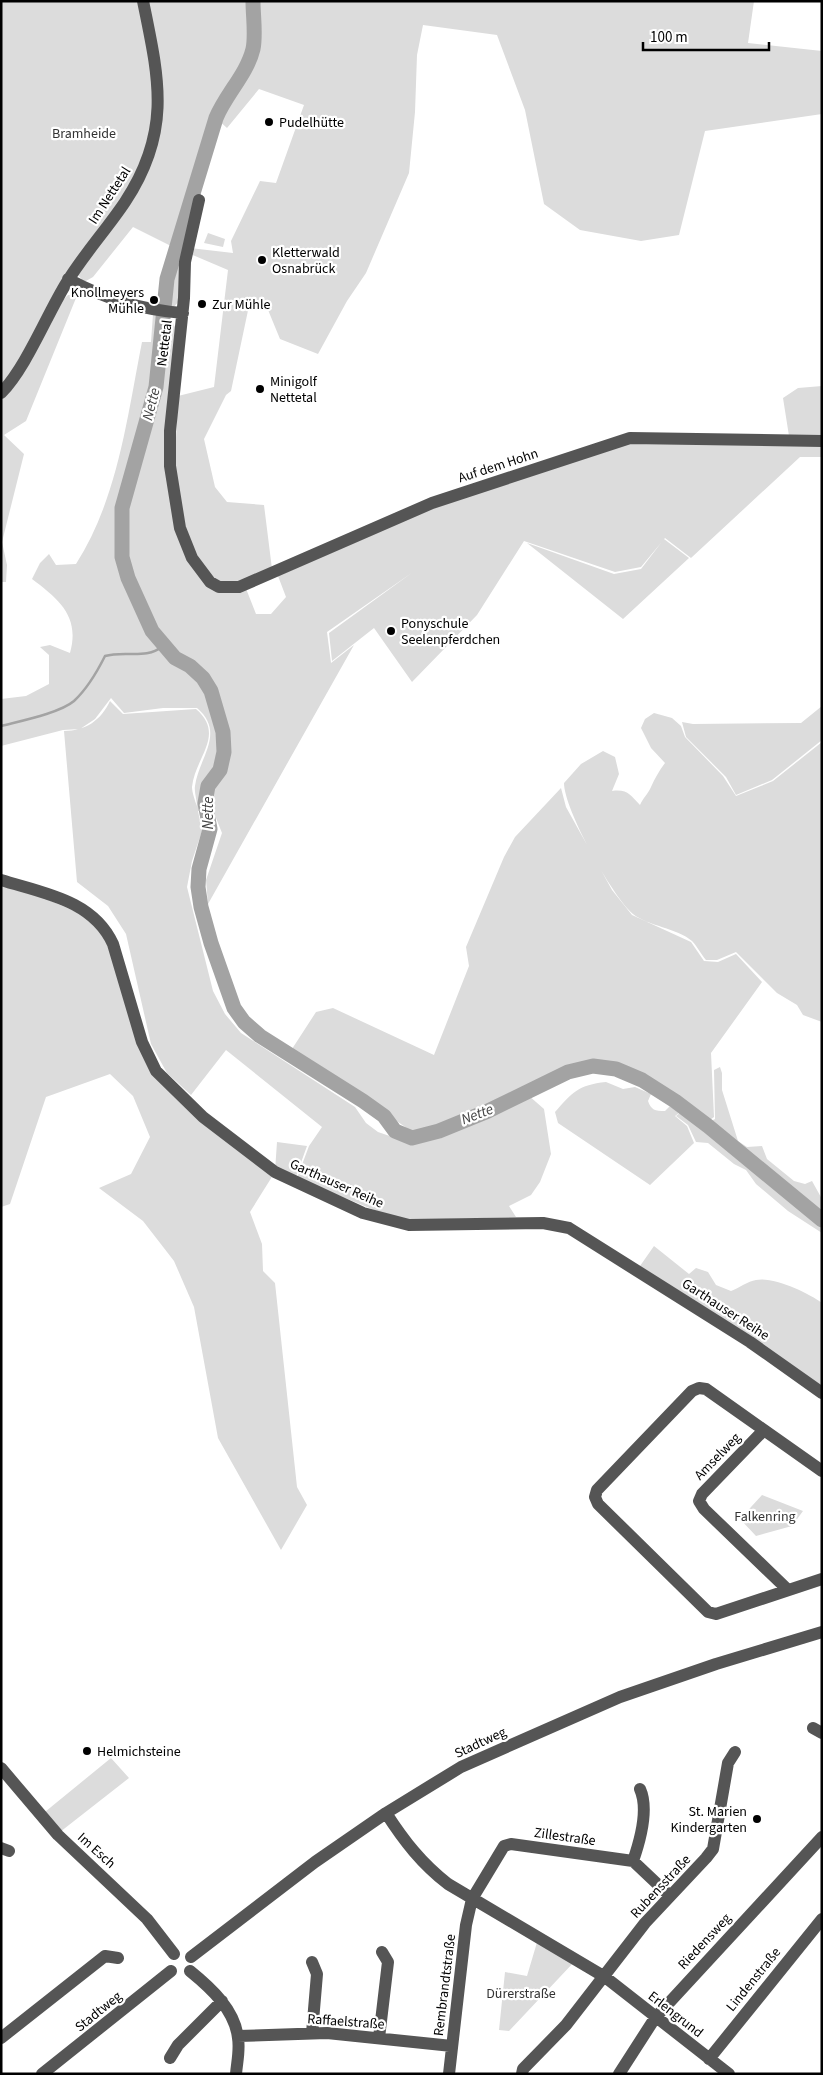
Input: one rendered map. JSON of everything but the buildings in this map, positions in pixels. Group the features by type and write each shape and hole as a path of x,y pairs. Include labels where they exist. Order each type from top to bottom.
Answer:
{"street":[{"name":"Im Nettetal","path":"1,393 15,376 68,279 137,183 153,144 159,99 143,1"},
{"name":"Nettetal","path":"199,200 185,262 170,312 170,466 180,528 192,558 203,575"},
{"path":"68,279 130,304 170,312"},
{"name":"Auf dem Hohn","path":"203,575 219,587 239,588 432,503 630,438 822,441"},
{"name":"Garthauser Reihe","path":"1,880 67,901 88,912 98,920 107,931 113,944 142,1042 156,1071 203,1117 275,1172 363,1213 409,1225 543,1223 569,1228 750,1342 822,1393"},
{"path":"822,1471 706,1389 699,1388 692,1391 604,1483 595,1497 598,1504 708,1612 716,1614 822,1579"},
{"name":"Amselweg","path":"763,1431 702,1494 700,1502 704,1509 787,1590"},
{"name":"Stadtweg","path":"191,1957 315,1862 386,1813 461,1767 568,1718 653,1685 822,1632"},
{"name":"Rubensstraße","path":"522,2074 522,2069 566,2025 605,1977 636,1934 713,1848 728,1763 735,1752"},
{"name":"Im Esch","path":"1,1768 58,1835 140,1912 174,1954"},
{"path":"640,1789 645,1800 638,1848 633,1861 670,1896"},
{"path":"386,1813 409,1848 428,1868 472,1899 605,1977"},
{"name":"Riedensweg","path":"618,2074 655,2018 822,1837"},
{"name":"Zillestraße","path":"472,1899 499,1851 504,1846 512,1844 633,1861"},
{"name":"Rembrandtstraße","path":"449,2074 466,1925 472,1899"},
{"name":"Lindenstraße","path":"709,2059 822,1918"},
{"path":"182,1952 191,1957 193,1964 190,1971 181,1976 171,1971 169,1964 174,1954 182,1952"},
{"path":"379,2038 388,1962 382,1952"},
{"path":"1,2038 105,1956 118,1958"},
{"path":"312,1962 317,1974 312,2033"},
{"name":"Stadtweg","path":"42,2074 171,1971"},
{"path":"190,1971 222,2001 238,2036 236,2074"},
{"name":"Erlengrund","path":"605,1977 655,2018 728,2073"},
{"path":"170,2058 178,2045 222,2001"},
{"name":"Raffaelstraße","path":"238,2036 312,2033 452,2046"}],"green space":[{"name":"Bramheide","path":"1,1 754,1 748,43 822,51 822,114 705,131 679,235 641,241 580,230 544,204 525,110 497,35 423,25 417,55 415,112 409,173 366,273 347,301 318,354 280,339 266,305 250,301 231,391 226,395 204,439 215,487 227,502 264,505 272,569 243,581 256,614 271,614 286,597 278,576 431,509 628,443 789,436 783,398 798,388 822,386 822,457 800,457 691,558 665,538 641,567 615,572 524,541 477,615 412,682 374,628 332,661 329,633 413,572 327,632 331,663 354,645 208,904 206,880 222,833 214,813 198,811 202,831 192,861 187,887 213,991 225,1014 241,1033 355,1107 366,1123 378,1132 413,1144 490,1114 528,1095 544,1109 551,1154 540,1182 531,1195 509,1206 516,1217 410,1220 379,1212 297,1178 309,1146 322,1127 226,1050 191,1095 167,1073 151,1044 126,934 108,906 77,882 64,731 79,729 63,730 1,746 1,699 26,696 49,684 49,655 40,647 50,645 70,653 72,629 70,619 59,602 32,579 40,563 49,554 56,565 76,564 90,539 102,512 119,457 142,342 151,342 153,314 169,315 176,329 165,437 176,438 178,396 214,387 228,270 188,253 190,248 233,253 231,241 260,181 276,183 304,105 259,89 227,128 216,118 220,105 213,116 173,247 133,227 93,277 84,282 78,275 60,303 68,295 74,295 76,298 26,421 4,435 24,454 2,542 7,565 6,582 1,582","holes":["111,698 124,713 163,708 197,708 205,717 209,727 210,736 197,775 195,786 197,806 192,787 194,776 209,737 205,719 196,709 123,714 110,701 97,719 86,727 81,728 95,719"]},
{"path":"215,127 219,130 197,199 179,301 173,308 169,308 170,280"},
{"path":"208,233 225,239 223,247 204,243"},
{"path":"664,539 689,558 623,619 527,543 614,574 641,569"},
{"path":"822,706 822,740 772,780 736,795 726,777 686,737 682,722 693,724 801,723"},
{"path":"654,713 672,718 681,726 685,737 723,776 736,796 773,781 822,742 822,1022 803,1015 797,1005 777,993 736,952 717,960 706,960 694,943 686,937 633,914 613,890 580,831 566,795 564,783 581,764 603,751 615,757 619,774 612,791 625,792 640,805 665,763 651,748 641,728 645,719"},
{"path":"561,788 566,807 612,890 632,915 691,942 704,961 718,962 736,954 762,982 711,1053 714,1117 710,1120 644,1076 615,1066 596,1064 578,1066 423,1133 414,1133 292,1049 316,1012 333,1008 434,1055 469,966 466,947 504,857 515,837"},
{"path":"1,880 98,921 156,1071 275,1171 277,1142 307,1146 294,1182 275,1172 250,1212 262,1244 263,1271 275,1283 297,1487 307,1505 281,1550 218,1438 194,1307 174,1261 143,1221 99,1188 131,1174 150,1137 133,1096 110,1074 46,1097 10,1204 1,1207"},
{"path":"720,1067 722,1090 738,1141 747,1147 762,1146 767,1159 794,1181 805,1184 812,1181 822,1199 822,1233 788,1211 756,1184 746,1170 734,1164 708,1143 696,1142 688,1125 676,1116 681,1112 711,1121 715,1119 714,1070"},
{"path":"606,1082 623,1089 635,1087 651,1094 648,1101 652,1108 665,1111 670,1106 679,1113 675,1116 687,1126 694,1143 650,1185 558,1123 555,1112 572,1095 589,1085"},
{"path":"654,1246 689,1274 696,1268 708,1272 716,1285 731,1291 753,1281 772,1280 800,1290 822,1303 822,1386 640,1266"},
{"name":"Falkenring","path":"762,1495 803,1511 792,1526 756,1536 740,1519"},
{"path":"111,1758 129,1778 60,1832 40,1816"},
{"name":"Dürerstraße","path":"538,1939 575,1961 509,2031 499,2030 505,1972 527,1976"}],"waterway":[{"name":"Nette","path":"253,1 253,49 246,67 216,118 167,279 156,387 122,508 122,557 128,578 152,631 175,658 190,666 203,678 211,691 223,732 224,752 220,770 208,786 205,803 210,829 199,869 198,887 201,907 211,943 234,1008 244,1022 260,1036 363,1101 384,1116 395,1131 412,1138 439,1131 488,1111 568,1072 593,1066 616,1069 642,1080 675,1101 822,1220"},
{"path":"1,726 39,716 74,701 88,685 105,656 150,653 163,646"}],"place":[{"name":"Pudelhütte","path":"269,122"},
{"name":"Kletterwald Osnabrück","path":"262,260"},
{"name":"Knollmeyers Mühle","path":"154,300"},
{"name":"Zur Mühle","path":"202,304"},
{"name":"Minigolf Nettetal","path":"260,389"},
{"name":"Ponyschule Seelenpferdchen","path":"391,631"},
{"name":"Helmichsteine","path":"87,1751"},
{"name":"St. Marien Kindergarten","path":"757,1819"}]}
